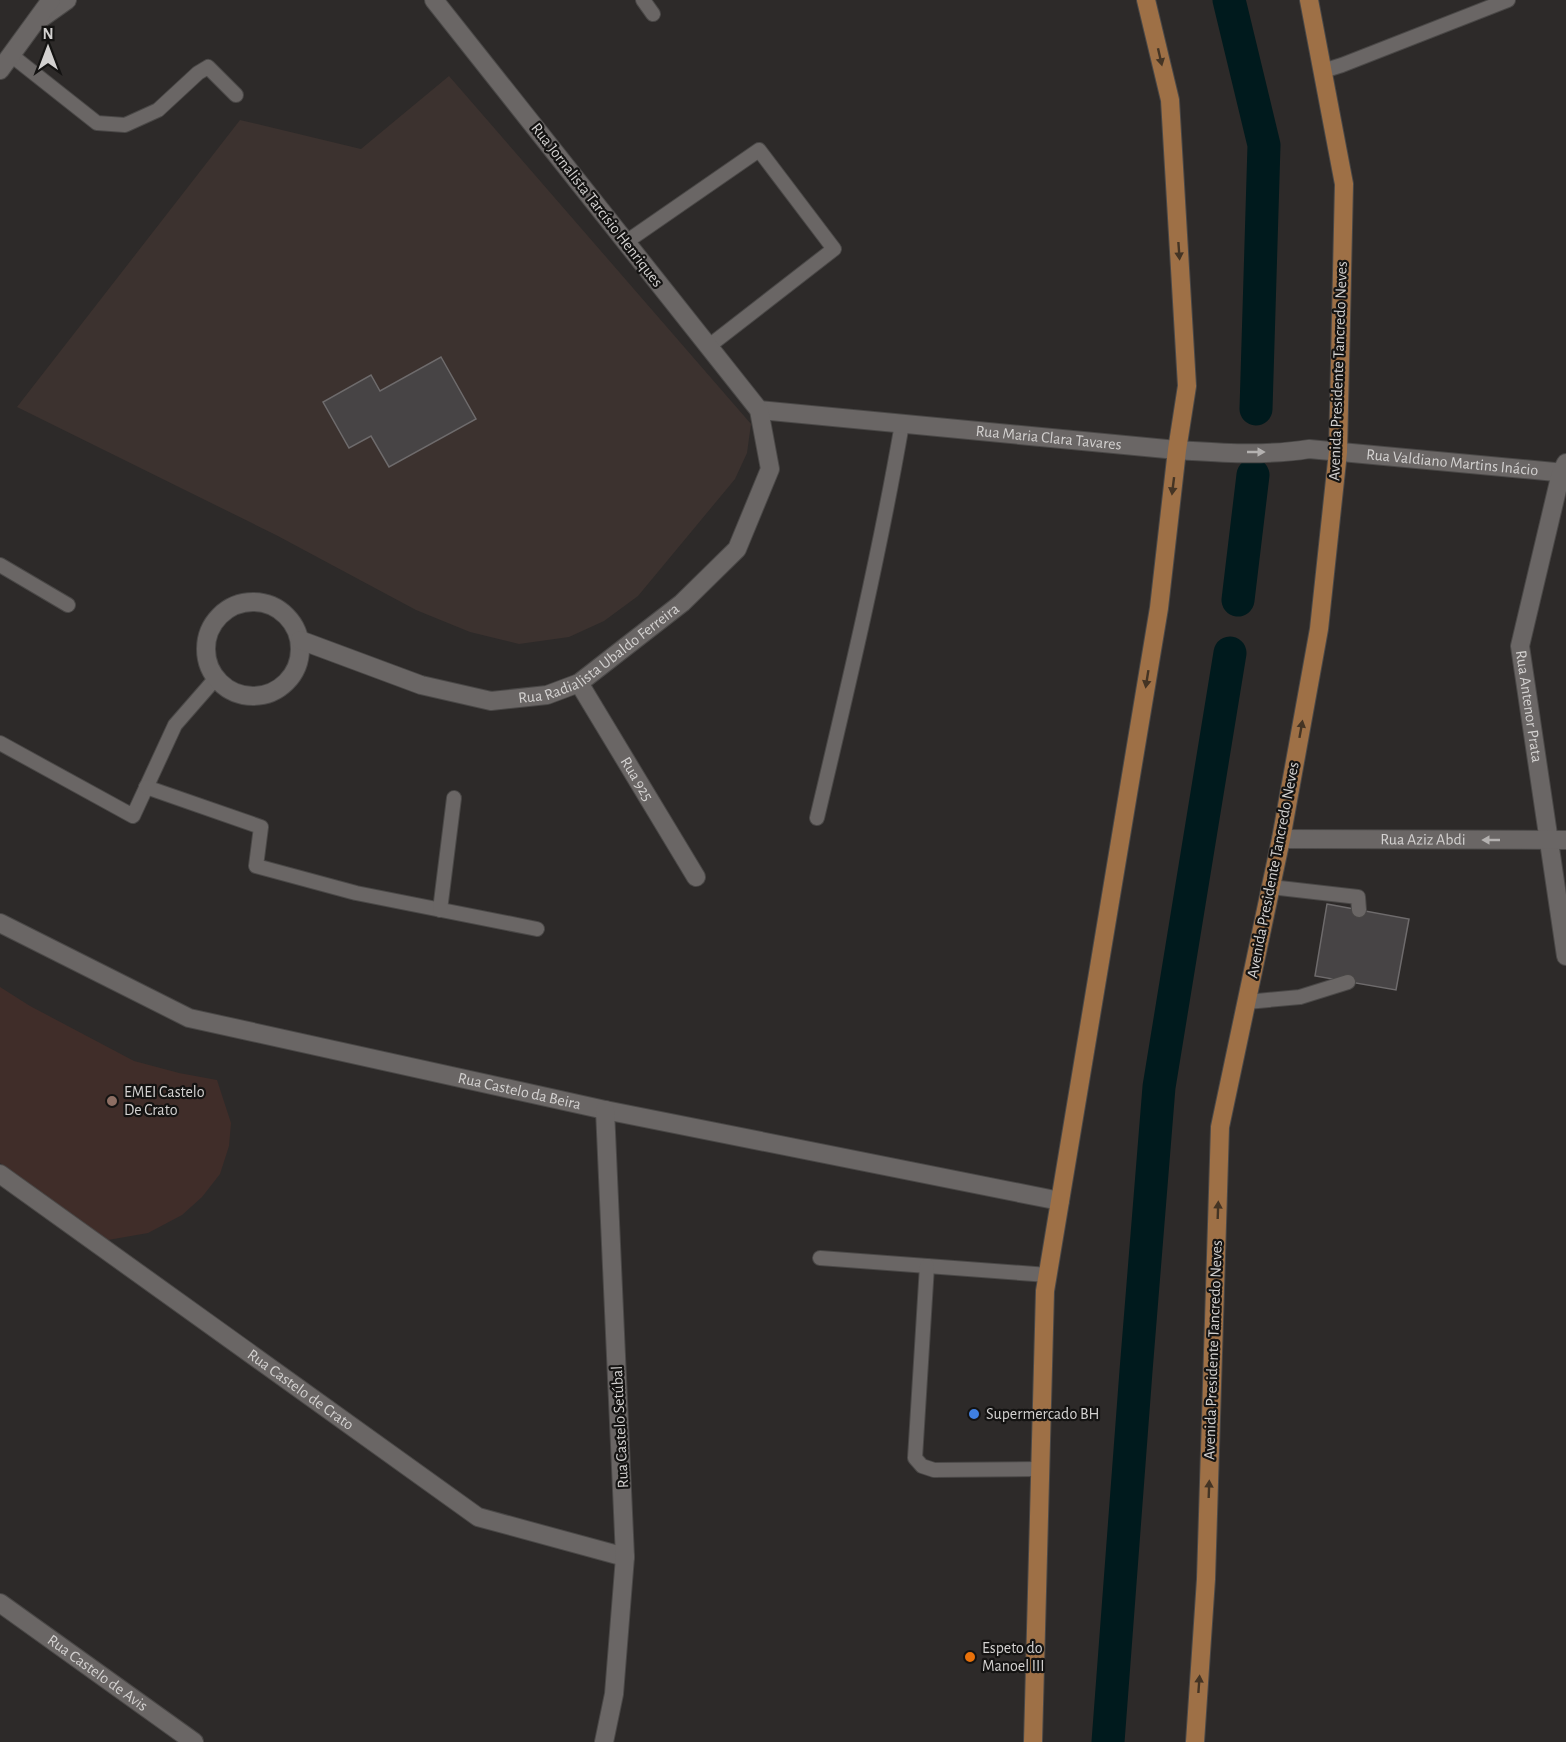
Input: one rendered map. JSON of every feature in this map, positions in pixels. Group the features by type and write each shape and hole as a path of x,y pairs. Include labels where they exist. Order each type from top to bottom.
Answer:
{"main road":[{"path":"1033,1742 1045,1292 1159,608 1177,450 1187,387 1170,100 1146,0"},
{"name":"Avenida Presidente Tancredo Neves","path":"1195,1742 1206,1579 1220,1127 1281,839 1319,629 1338,452 1344,184 1309,0"}],"street":[{"path":"0,70 51,0"},
{"path":"32,24 67,0"},
{"name":"Rua Jornalista Tarcísio Henriques","path":"434,0 759,410"},
{"name":"Rua Maria Clara Tavares","path":"759,410 1177,450 1220,453 1292,452 1309,449 1338,452"},
{"name":"Rua Radialista Ubaldo Ferreira","path":"300,640 421,685 491,701 547,695 579,683 681,603 737,549 770,468 759,410"},
{"name":"Rua Valdiano Martins Inácio","path":"1338,452 1564,470"},
{"name":"Rua Antenor Prata","path":"1564,470 1520,646 1558,840 1566,956"},
{"path":"264,602 288,616 300,640 298,667 280,688 254,697 228,690 216,678 209,670 204,644 215,619 237,603 264,602"},
{"name":"Rua 925","path":"579,683 696,877"},
{"name":"Rua Aziz Abdi","path":"1281,839 1558,840"},
{"name":"Rua Castelo da Beira","path":"0,923 189,1018 605,1110 1059,1202"},
{"name":"Rua Castelo Setúbal","path":"604,1742 614,1694 626,1557 605,1110"},
{"name":"Rua Castelo de Crato","path":"0,1174 478,1517 626,1557"},
{"name":"Rua Castelo de Avis","path":"0,1603 194,1742"}],"lane":[{"path":"643,0 653,14"},
{"path":"1323,71 1508,0"},
{"path":"11,55 97,123 125,124 158,110 198,73 208,67 236,95"},
{"path":"626,242 759,150 834,249 709,346"},
{"path":"817,818 868,600 902,424"},
{"path":"0,565 68,604"},
{"path":"0,743 133,816 175,725 216,678"},
{"path":"146,787 261,827 256,866 356,893 537,929"},
{"path":"440,910 454,798"},
{"path":"1271,887 1358,897 1359,910"},
{"path":"1247,1002 1300,997 1348,982"},
{"path":"820,1258 1048,1275"},
{"path":"927,1266 915,1458 922,1466 934,1470 1041,1469"}],"shaded area":[{"path":"449,76 751,424 747,453 735,479 638,596 604,621 569,637 519,644 470,632 416,610 276,535 17,407 240,120 361,149"},
{"name":"EMEI Castelo De Crato","path":"0,987 30,1006 134,1061 217,1080 231,1123 229,1146 220,1174 202,1197 182,1215 148,1233 108,1240 0,1163"}],"building":[{"path":"441,357 476,419 389,467 371,436 349,448 323,402 371,375 380,391"},
{"path":"1327,904 1409,919 1396,990 1315,976"}],"waterway":[{"path":"1229,0 1264,145 1256,409"},
{"path":"1238,600 1253,475"},
{"path":"1108,1742 1159,1087 1230,653"}],"place":[{"name":"EMEI Castelo De Crato","path":"112,1101"},
{"name":"Supermercado BH","path":"974,1414"},
{"name":"Espeto do Manoel III","path":"970,1657"}]}
